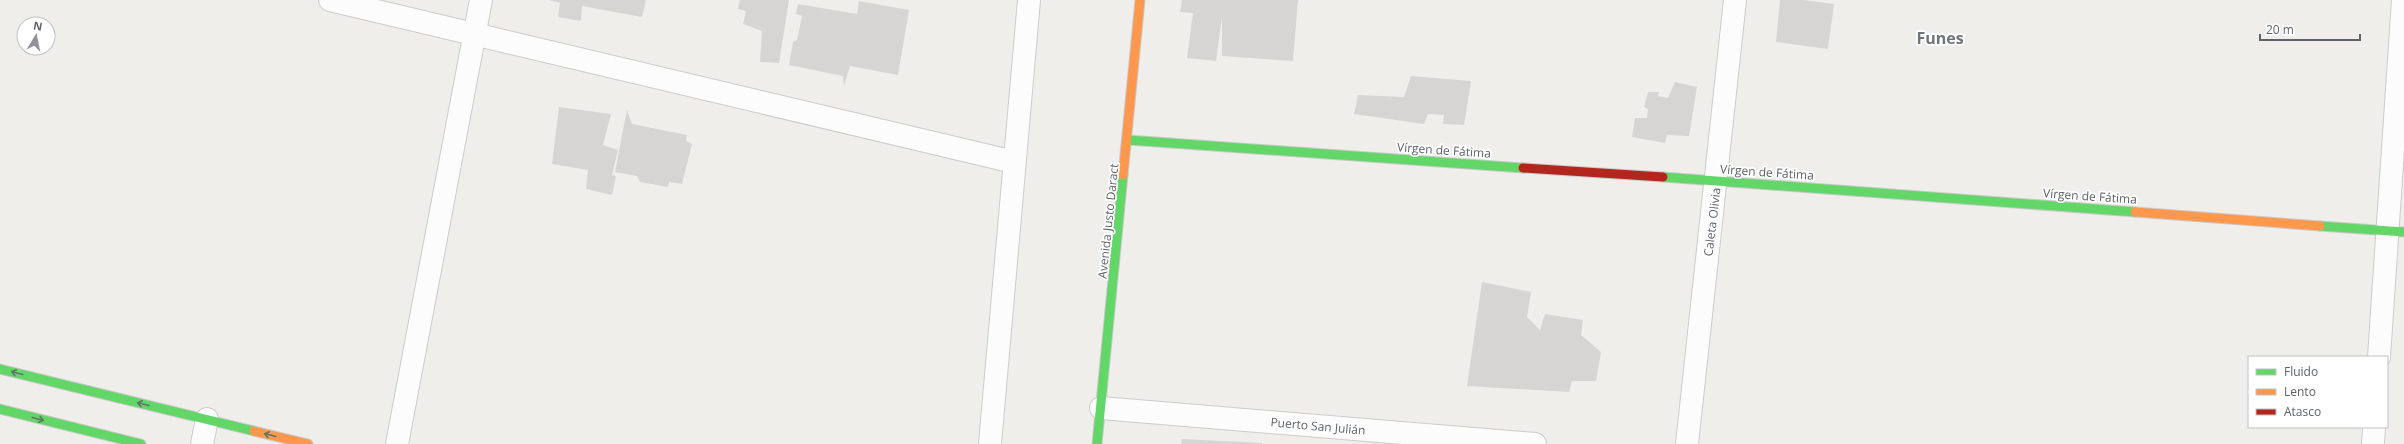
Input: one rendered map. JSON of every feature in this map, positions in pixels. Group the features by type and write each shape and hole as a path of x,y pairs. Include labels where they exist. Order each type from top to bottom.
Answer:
{"street":[{"path":"330,0 1014,162"},
{"path":"397,444 481,0"},
{"path":"990,444 1029,0"},
{"name":"Avenida Justo Daract","path":"1098,444 1128,140 1140,0"},
{"name":"Caleta Olivia","path":"1687,444 1717,181 1735,0"},
{"path":"2379,356 2396,231 2403,0"},
{"name":"Vírgen de Fátima","path":"1128,140 1717,181 2396,231"},
{"path":"0,369 308,444"},
{"name":"Puerto San Julián","path":"1101,408 1535,444"},
{"path":"0,410 141,444"},
{"path":"202,444 207,419"},
{"path":"2373,444 2374,428"}],"building":[{"path":"549,0 646,0 642,17 582,6 581,21 558,17 560,3"},
{"path":"740,0 789,0 779,63 760,62 762,31 743,24 746,11 738,9"},
{"path":"1182,0 1298,0 1293,61 1222,56 1222,17 1216,61 1187,58 1193,13 1180,12"},
{"path":"1780,0 1803,0 1834,4 1828,49 1776,42"},
{"path":"859,1 909,10 898,75 850,66 844,86 843,76 789,65 793,42 797,40 802,16 796,14 798,4 857,14"},
{"path":"1411,76 1471,81 1464,125 1443,124 1444,115 1428,114 1424,124 1354,114 1358,95 1404,97"},
{"path":"1675,82 1697,87 1689,136 1667,135 1665,143 1632,137 1635,118 1647,118 1648,109 1644,107 1648,92 1659,92 1658,96 1668,98"},
{"path":"559,107 611,114 603,145 618,150 612,175 616,176 612,195 586,189 588,170 552,164"},
{"path":"627,110 632,124 687,135 686,141 692,144 682,184 669,182 668,187 640,182 637,176 615,172"},
{"path":"1482,282 1531,292 1527,317 1540,330 1545,314 1583,320 1581,335 1601,352 1596,381 1572,381 1569,392 1467,386"},
{"path":"1182,439 1262,443 1262,444 1181,444"}],"traffic: fast":[{"path":"1128,140 1523,168"},
{"path":"1097,444 1123,175"},
{"path":"1663,177 2135,212"},
{"path":"2320,226 2404,232"},
{"path":"0,369 254,431"},
{"path":"0,409 141,444"}],"traffic: slow":[{"path":"1123,175 1140,0"},
{"path":"2135,212 2320,226"},
{"path":"254,431 308,444"}],"traffic: jam":[{"path":"1523,168 1663,177"}],"district":[{"name":"Funes","path":"1940,38"}]}
